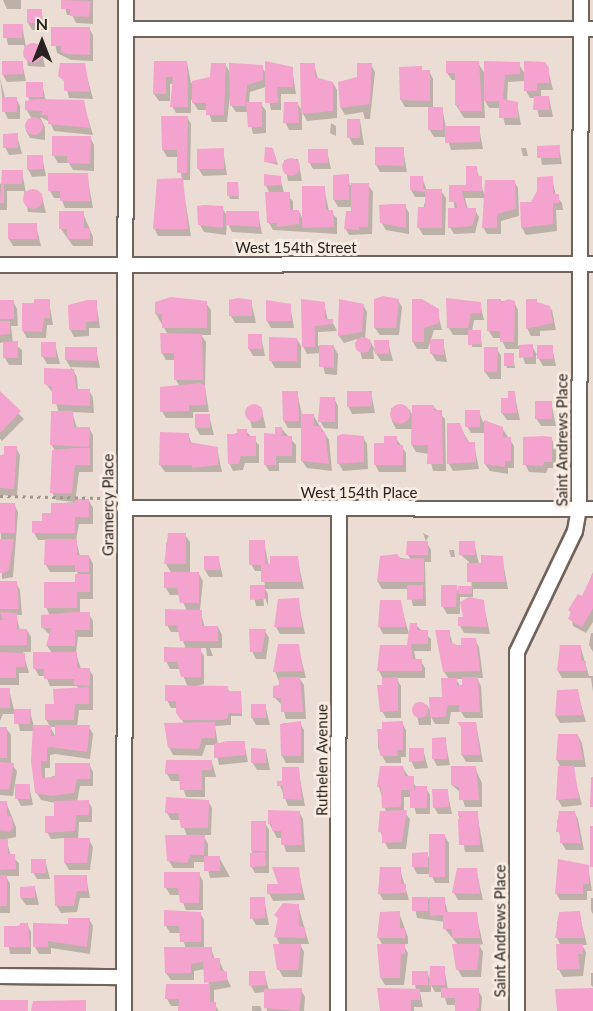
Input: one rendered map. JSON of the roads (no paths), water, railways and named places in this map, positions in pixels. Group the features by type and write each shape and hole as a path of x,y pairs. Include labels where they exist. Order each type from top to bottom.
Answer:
{"street":[{"name":"Gramercy Place","path":"124,1011 126,0"},
{"name":"Saint Andrews Place","path":"517,1011 517,652 586,509 587,29 581,0"},
{"path":"126,29 587,29"},
{"name":"West 154th Street","path":"0,265 586,264"},
{"name":"West 154th Place","path":"124,508 586,509"},
{"name":"Ruthelen Avenue","path":"338,1011 339,509"},
{"path":"0,976 124,977"}]}
